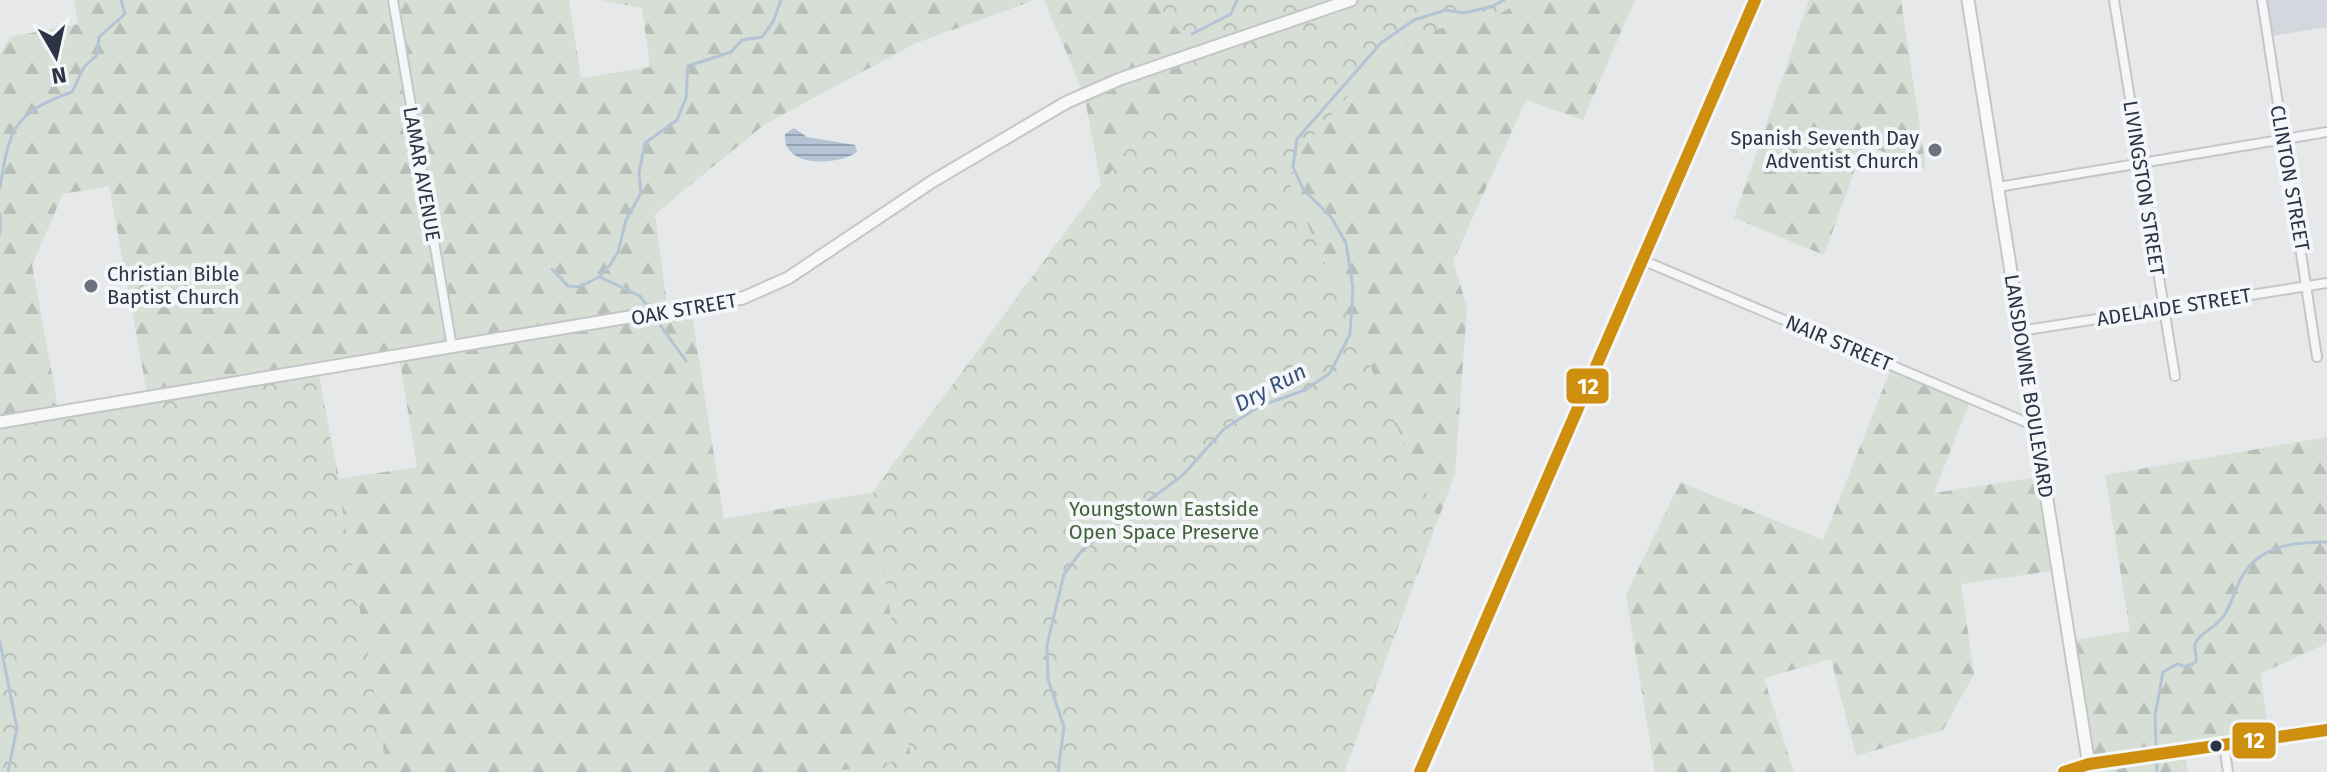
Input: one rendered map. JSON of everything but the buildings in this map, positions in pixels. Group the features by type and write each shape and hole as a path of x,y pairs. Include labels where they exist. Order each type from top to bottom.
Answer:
{"street":[{"name":"LAMAR AVENUE","path":"393,0 452,347"},
{"name":"OAK STREET","path":"0,422 743,298 772,287 933,181 1097,88 1351,0"},
{"path":"1420,772 1755,0"},
{"name":"LANSDOWNE BOULEVARD","path":"1968,0 2090,768"},
{"name":"LIVINGSTON STREET","path":"2114,0 2175,376"},
{"name":"CLINTON STREET","path":"2262,0 2317,357"},
{"path":"1998,187 2327,132"},
{"name":"NAIR STREET","path":"1642,260 2035,426"},
{"name":"ADELAIDE STREET","path":"2020,331 2327,283"},
{"path":"2064,772 2134,758 2327,730"},
{"path":"2224,745 2228,772"}],"shaded area":[{"path":"2262,0 2327,0 2327,27 2266,37"}],"green space":[{"path":"74,0 569,0 581,78 650,67 642,8 601,0 1035,0 916,43 765,124 655,214 668,312 691,309 724,519 873,492 1101,184 1084,94 1044,0 1635,0 1583,120 1526,100 1453,261 1467,307 1455,474 1344,772 0,772 0,54 10,37 78,24","holes":["109,186 148,398 59,412 32,265 63,194","399,356 417,467 339,479 318,370"]},
{"name":"Youngstown Eastside Open Space Preserve","path":"1153,0 1524,0 1492,18 1448,26 1412,38 1360,83 1302,147 1288,180 1437,517 1344,772 830,772 911,759 873,492 1198,54"},
{"path":"1809,0 1901,0 1926,169 1864,144 1824,255 1734,218"},
{"path":"1892,366 1971,399 1934,493 2043,476 2058,570 1961,584 1974,674 1943,730 1856,756 1831,659 1764,678 1794,772 1655,772 1626,595 1680,482 1823,540"},
{"path":"318,369 388,772 0,772 0,422"},
{"path":"2327,437 2327,643 2260,674 2270,738 2184,751 2188,772 2090,772 2069,641 2130,631 2105,475"}],"water":[{"path":"794,128 807,137 855,145 857,152 837,160 801,158 786,145 785,134"}],"waterway":[{"path":"0,188 7,152 17,126 37,108 72,92 84,67 97,55 99,37 125,14 121,0"},
{"path":"552,269 568,286 579,287 599,277 610,265 618,252 626,220 641,193 639,173 645,143 677,120 686,98 688,66 731,52 742,40 762,37 773,22 781,0"},
{"path":"1192,34 1231,14 1237,0"},
{"name":"Dry Run","path":"1058,772 1064,727 1048,679 1047,645 1064,574 1083,549 1183,475 1224,429 1260,406 1305,390 1330,373 1350,334 1353,288 1346,243 1331,217 1303,189 1293,167 1297,139 1381,43 1414,20 1446,10 1463,13 1491,7 1504,0"},
{"path":"0,214 0,234"},
{"path":"600,277 640,296 649,308"},
{"path":"653,315 686,361"},
{"path":"2157,772 2155,716 2163,672 2177,664 2187,667 2196,662 2197,640 2219,622 2245,572 2264,554 2287,545 2327,542"},
{"path":"0,642 17,728 8,772"}],"transit line":[{"name":"12","path":"1420,772 1755,0"},
{"name":"12","path":"2064,772 2089,764 2327,730"}],"place":[{"name":"Spanish Seventh Day Adventist Church","path":"1935,150"},
{"name":"Christian Bible Baptist Church","path":"91,286"}]}
